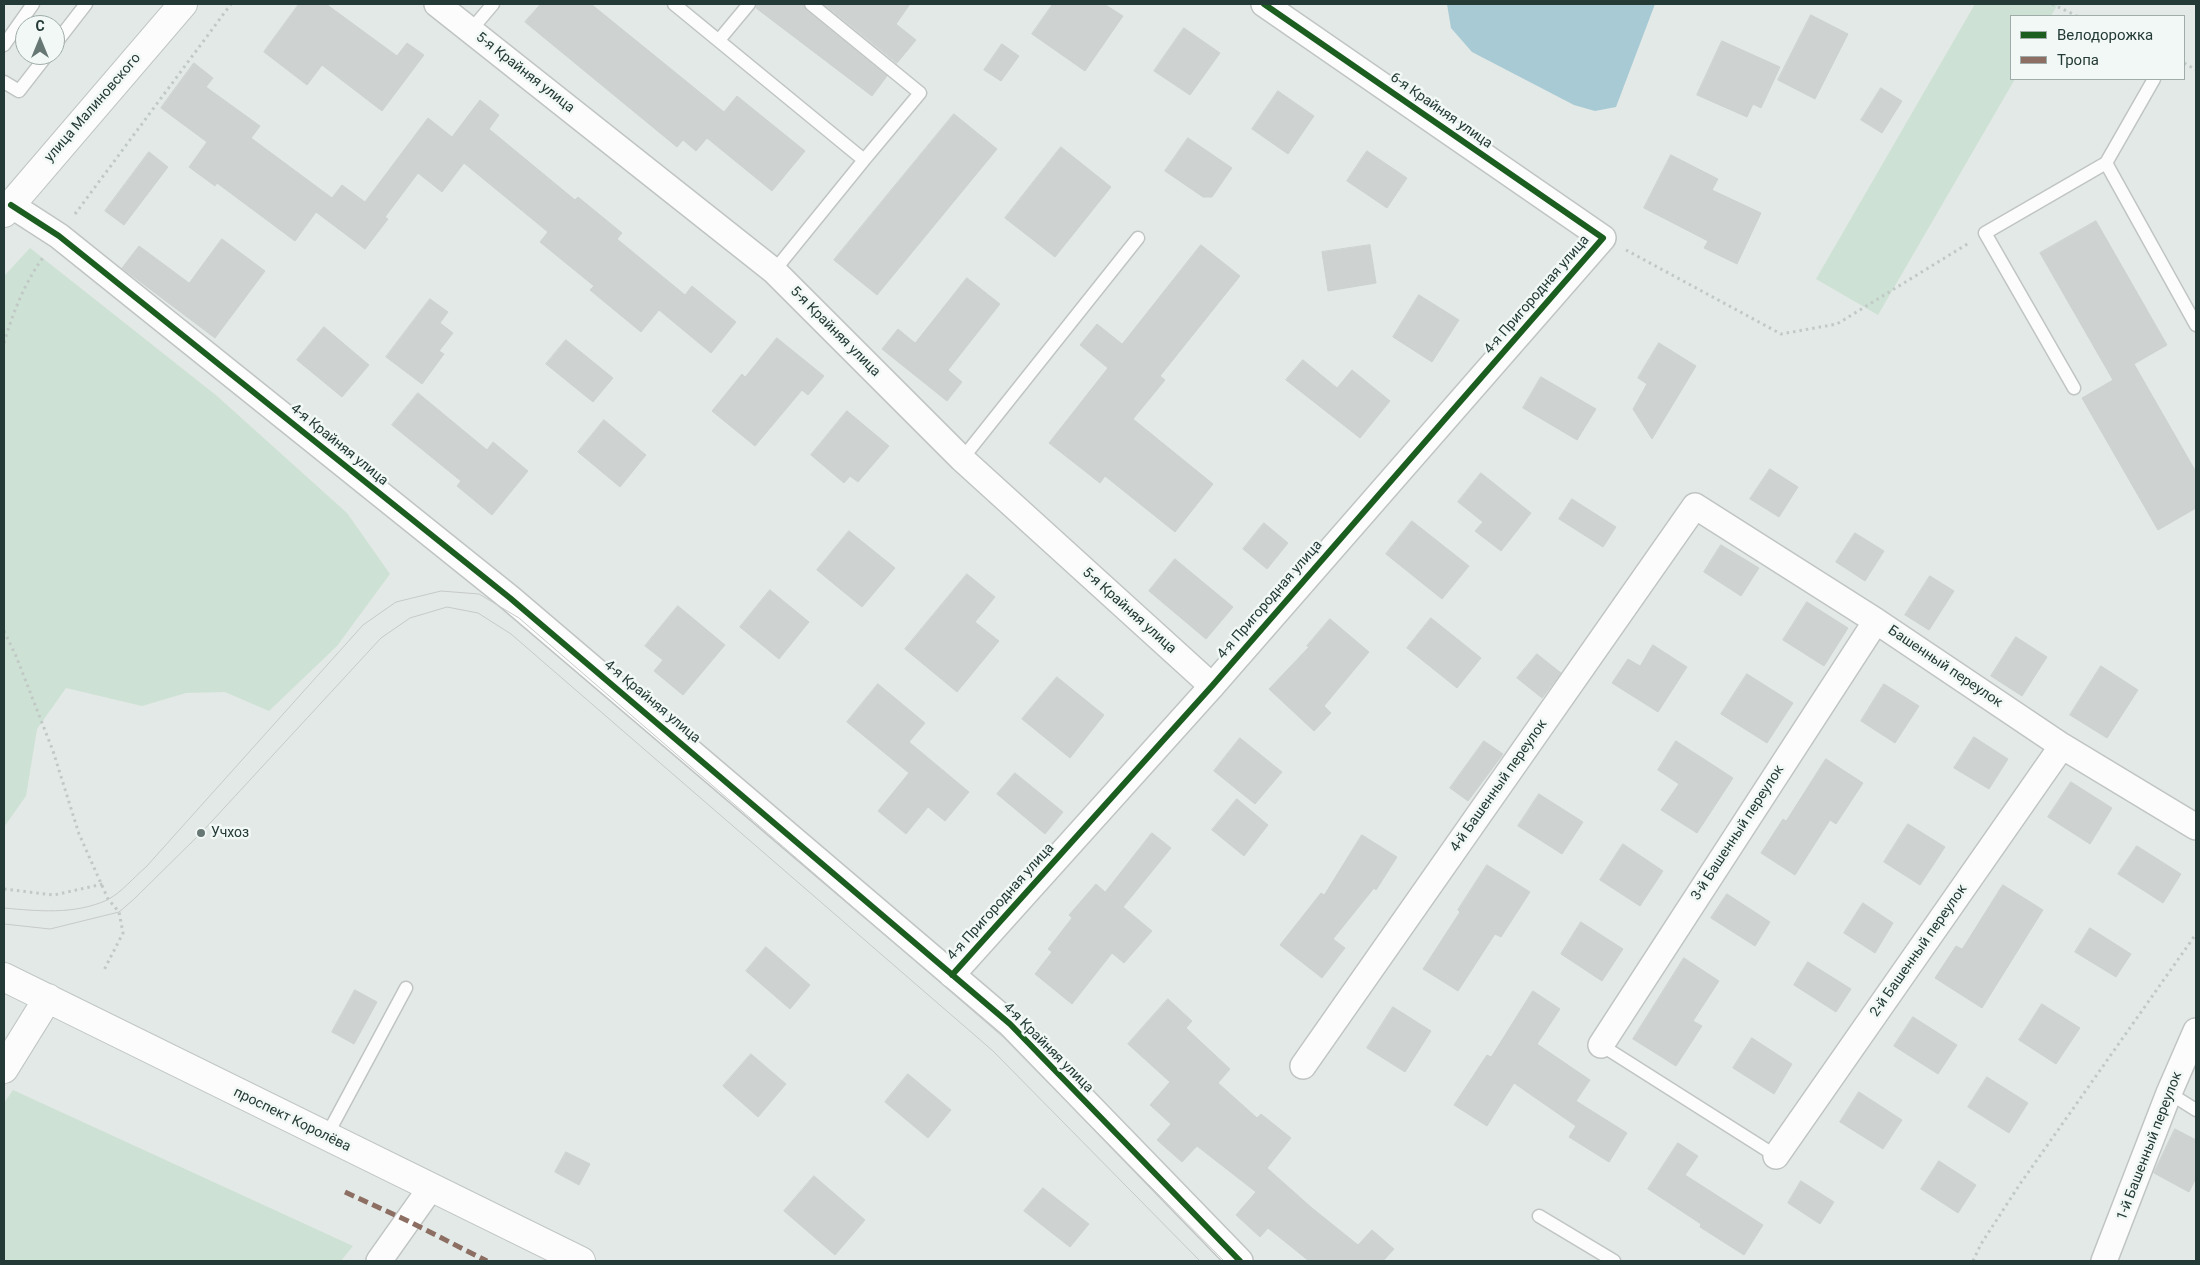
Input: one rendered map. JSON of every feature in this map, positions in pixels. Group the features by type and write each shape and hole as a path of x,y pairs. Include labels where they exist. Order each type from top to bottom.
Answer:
{"main road":[{"name":"улица Малиновского","path":"6,206 183,4"},
{"name":"проспект Королёва","path":"4,977 581,1261"},
{"path":"4,1069 48,998"}],"street":[{"name":"5-я Крайняя улица","path":"437,4 774,271 962,459 1212,686"},
{"name":"6-я Крайняя улица","path":"1264,4 1603,238"},
{"name":"4-я Крайняя улица","path":"6,206 59,236 510,598 1010,1024 1240,1261"},
{"name":"4-я Пригородная улица","path":"952,975 1212,686 1603,238"},
{"name":"Башенный переулок","path":"1695,506 1876,621 2062,746 2196,827"},
{"name":"4-й Башенный переулок","path":"1303,1066 1695,506"},
{"name":"3-й Башенный переулок","path":"1601,1045 1876,621"},
{"name":"2-й Башенный переулок","path":"1776,1156 2062,746"},
{"name":"1-й Башенный переулок","path":"2104,1261 2169,1093 2196,1031"},
{"path":"379,1261 430,1188"}],"lane":[{"path":"4,45 34,4"},
{"path":"65,31 86,4"},
{"path":"471,30 493,4"},
{"path":"674,4 864,160"},
{"path":"719,40 749,4"},
{"path":"774,271 920,93 811,4"},
{"path":"4,82 19,91 38,65"},
{"path":"2074,388 1985,233 2106,164 2153,80"},
{"path":"2106,164 2196,325"},
{"path":"962,459 1138,238"},
{"path":"326,1137 406,988"},
{"path":"1601,1045 1776,1156"},
{"path":"2169,1093 2196,1110"},
{"path":"1539,1216 1614,1261"}],"path":[{"path":"4,343 12,316 34,270 231,4"},
{"path":"2052,4 2075,15"},
{"path":"2185,64 2196,70"},
{"path":"1603,238 1781,334 1837,324 1985,233"},
{"path":"4,630 53,751 79,834 103,884 108,899 119,912 123,933 104,970"},
{"path":"4,889 54,895 103,884"},
{"path":"1974,1261 1981,1244 2020,1184 2196,934"}],"green space":[{"path":"1975,4 2058,4 2052,15 2010,15 2010,80 2014,80 1878,315 1816,279"},
{"path":"30,248 217,396 347,513 390,574 337,646 269,711 225,692 186,693 142,706 66,688 37,729 26,796 4,827 4,276"},
{"path":"13,1090 353,1246 341,1261 4,1261 4,1103"}],"water":[{"path":"1447,4 1655,4 1616,107 1595,111 1574,105 1472,52 1451,28"}],"building":[{"path":"299,4 326,4 397,56 407,43 424,55 382,111 322,65 307,85 264,52"},
{"path":"541,4 591,4 724,112 737,96 805,151 772,191 707,138 696,151 683,140 677,147 525,22"},
{"path":"757,4 803,4 806,10 887,76 872,96 756,8"},
{"path":"824,4 910,4 896,24 916,40 897,63"},
{"path":"1053,4 1104,4 1123,16 1085,71 1032,34"},
{"path":"1811,15 1848,34 1815,99 1778,80"},
{"path":"1184,28 1220,53 1190,95 1154,71"},
{"path":"1722,41 1780,67 1761,108 1753,104 1747,117 1697,95"},
{"path":"1002,44 1019,56 1001,81 984,70"},
{"path":"194,63 213,78 206,87 260,126 251,138 332,198 342,185 365,202 428,118 452,137 480,100 499,115 489,129 575,200 578,197 622,233 617,239 685,295 692,286 736,322 711,353 659,310 641,332 590,290 594,286 540,242 548,232 464,163 442,192 418,173 385,217 388,219 365,249 316,212 295,241 217,183 215,186 189,167 207,142 161,108"},
{"path":"1881,88 1902,101 1882,133 1861,120"},
{"path":"1278,91 1314,116 1288,154 1252,129"},
{"path":"954,114 997,149 877,295 834,260"},
{"path":"1188,138 1232,168 1212,197 1203,197 1165,171"},
{"path":"1061,147 1111,187 1055,257 1005,218"},
{"path":"1367,151 1407,178 1387,208 1347,181"},
{"path":"149,152 168,167 124,225 105,211"},
{"path":"1671,155 1718,179 1712,190 1761,213 1737,264 1704,248 1708,241 1644,208"},
{"path":"2096,221 2167,345 2134,364 2196,472 2196,508 2158,530 2082,398 2113,380 2040,253"},
{"path":"222,239 265,271 215,338 122,268 139,246 189,283"},
{"path":"1201,245 1240,276 1160,376 1165,380 1133,419 1213,484 1175,532 1105,476 1100,483 1049,443 1108,368 1080,345 1097,324 1122,344"},
{"path":"1370,245 1376,283 1328,291 1322,252"},
{"path":"967,278 1000,304 948,370 962,382 947,401 882,349 898,329 915,343"},
{"path":"1419,295 1459,320 1432,362 1393,337"},
{"path":"430,299 448,312 440,323 453,333 439,351 444,354 422,384 386,357"},
{"path":"324,327 369,365 342,397 297,360"},
{"path":"777,338 824,376 808,395 802,390 755,446 712,411 742,374 745,377"},
{"path":"566,340 613,378 593,402 546,364"},
{"path":"1659,343 1696,366 1652,439 1633,409 1647,384 1638,378"},
{"path":"1303,360 1337,388 1352,370 1390,401 1360,438 1286,380"},
{"path":"1541,377 1596,409 1577,440 1523,408"},
{"path":"418,393 487,450 493,442 528,471 492,515 457,486 461,481 392,425"},
{"path":"847,411 889,446 858,482 850,476 844,483 811,455"},
{"path":"604,420 646,455 620,487 578,452"},
{"path":"1770,469 1798,487 1779,517 1750,499"},
{"path":"1481,473 1531,513 1501,551 1475,531 1483,522 1458,502"},
{"path":"1572,499 1616,527 1603,547 1559,519"},
{"path":"1412,521 1469,566 1442,599 1386,554"},
{"path":"1264,523 1288,543 1267,569 1243,549"},
{"path":"849,531 895,568 862,607 817,570"},
{"path":"1855,533 1884,551 1865,581 1836,562"},
{"path":"1721,545 1759,568 1741,596 1704,572"},
{"path":"1175,559 1233,607 1206,639 1149,591"},
{"path":"967,574 995,597 975,622 999,641 957,692 905,649"},
{"path":"1930,576 1954,591 1929,630 1905,615"},
{"path":"770,590 809,622 779,659 740,627"},
{"path":"1807,602 1848,628 1824,666 1783,640"},
{"path":"678,606 725,645 683,695 654,671 663,660 645,646"},
{"path":"1431,618 1481,658 1457,688 1407,648"},
{"path":"1330,619 1369,652 1324,706 1331,713 1314,731 1269,689 1309,647 1307,646"},
{"path":"2016,637 2047,657 2022,696 1991,676"},
{"path":"1653,645 1687,667 1658,712 1612,683 1628,659 1640,666"},
{"path":"1537,654 1561,673 1542,698 1517,678"},
{"path":"2101,666 2138,690 2107,738 2070,715"},
{"path":"1747,674 1793,703 1767,743 1721,714"},
{"path":"1057,677 1104,715 1070,758 1022,719"},
{"path":"878,684 925,723 909,742 969,792 945,821 928,807 906,834 878,811 909,773 847,722"},
{"path":"1884,684 1919,706 1895,743 1861,721"},
{"path":"1974,737 2008,759 1989,789 1954,768"},
{"path":"1240,738 1282,772 1255,804 1214,771"},
{"path":"1484,741 1503,754 1468,801 1450,788"},
{"path":"1676,741 1733,778 1697,833 1661,810 1679,784 1658,770"},
{"path":"1826,759 1863,783 1836,824 1830,820 1795,875 1761,853 1783,819 1786,821"},
{"path":"1015,773 1063,812 1045,834 997,794"},
{"path":"2071,782 2112,808 2090,844 2048,817"},
{"path":"1539,794 1583,822 1562,854 1518,826"},
{"path":"1237,799 1268,825 1244,856 1212,830"},
{"path":"1908,824 1945,847 1920,885 1884,862"},
{"path":"1152,833 1171,848 1123,907 1152,931 1124,963 1112,953 1072,1004 1035,974 1052,952 1048,949 1072,918 1069,915 1096,884 1105,892"},
{"path":"1362,835 1397,857 1376,890 1374,888 1333,939 1345,948 1322,978 1280,945 1321,893 1324,895"},
{"path":"1623,844 1663,871 1640,906 1600,880"},
{"path":"2137,846 2181,874 2163,903 2118,874"},
{"path":"1487,865 1530,892 1501,937 1495,934 1458,991 1423,969 1460,912 1458,910"},
{"path":"2003,885 2043,910 1982,1008 1935,978 1956,946 1962,949"},
{"path":"1727,894 1770,922 1755,946 1711,918"},
{"path":"1863,903 1893,923 1875,953 1844,933"},
{"path":"1581,922 1623,949 1602,981 1561,954"},
{"path":"2090,928 2131,954 2116,977 2075,952"},
{"path":"766,947 810,985 790,1009 746,971"},
{"path":"1684,958 1719,981 1693,1021 1702,1026 1676,1066 1633,1039"},
{"path":"1808,962 1851,989 1836,1012 1794,985"},
{"path":"355,990 377,1002 354,1044 332,1032"},
{"path":"1533,991 1560,1009 1537,1044 1590,1080 1576,1101 1627,1133 1609,1162 1569,1137 1576,1126 1514,1083 1487,1126 1454,1105 1487,1055 1491,1057"},
{"path":"1168,999 1192,1021 1186,1028 1230,1069 1218,1083 1257,1118 1261,1114 1291,1138 1267,1168 1358,1245 1372,1230 1394,1249 1383,1261 1309,1261 1268,1228 1260,1237 1236,1215 1256,1192 1197,1146 1182,1162 1157,1140 1171,1124 1150,1105 1170,1082 1128,1044"},
{"path":"2042,1004 2080,1028 2056,1064 2019,1040"},
{"path":"1393,1007 1431,1031 1405,1072 1367,1048"},
{"path":"1913,1017 1957,1045 1938,1074 1894,1046"},
{"path":"1752,1038 1792,1064 1774,1094 1733,1068"},
{"path":"751,1054 786,1084 758,1117 723,1086"},
{"path":"908,1074 951,1110 928,1138 885,1102"},
{"path":"1987,1077 2028,1103 2009,1133 1968,1107"},
{"path":"1859,1092 1902,1120 1883,1149 1840,1122"},
{"path":"2175,1129 2196,1140 2196,1178 2189,1192 2154,1173"},
{"path":"1678,1143 1698,1156 1685,1175 1763,1225 1744,1255 1700,1227 1701,1224 1648,1189"},
{"path":"566,1152 590,1164 579,1185 555,1172"},
{"path":"1939,1161 1976,1185 1958,1213 1921,1189"},
{"path":"814,1176 865,1220 835,1255 784,1211"},
{"path":"1801,1181 1834,1202 1820,1224 1788,1203"},
{"path":"1043,1188 1089,1224 1070,1247 1024,1211"}],"tram line":[{"path":"4,908 43,911 69,910 94,905 112,897 146,867 363,625 396,602 441,591 479,594 519,618 1003,1037 1224,1261"},
{"path":"4,924 50,929 119,912 201,833 381,638 410,618 447,607 478,613 511,634 993,1051 1200,1261"}],"marked path":[{"path":"345,1192 487,1261"}],"cycle path":[{"path":"952,975 1212,686 1603,238 1264,4"},
{"path":"11,205 59,236 510,598 1010,1024 1240,1261"}],"place":[{"name":"Учхоз","path":"201,833"}]}
